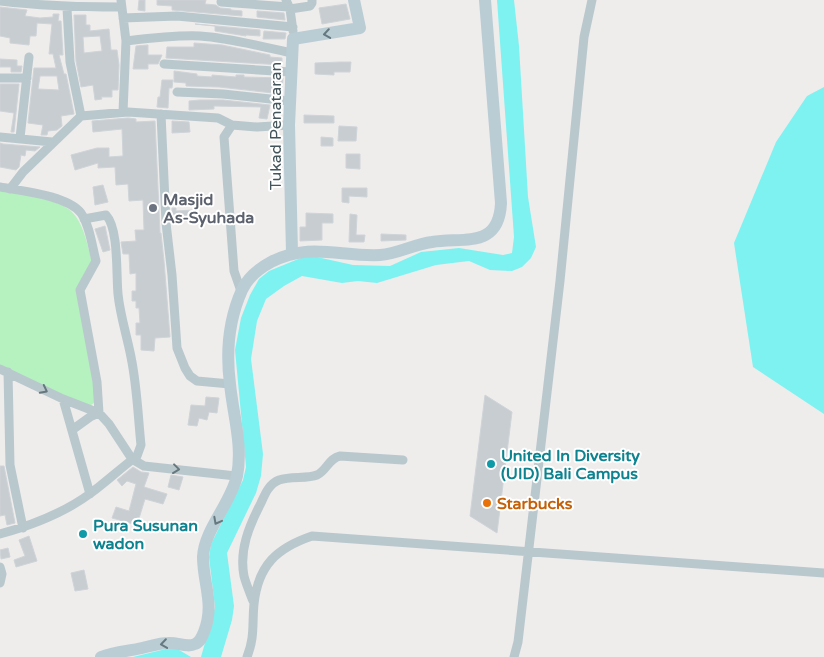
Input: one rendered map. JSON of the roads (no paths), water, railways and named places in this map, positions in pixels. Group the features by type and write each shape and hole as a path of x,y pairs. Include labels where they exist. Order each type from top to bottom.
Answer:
{"street":[{"path":"221,2 310,6 312,0"},
{"path":"123,18 177,16 293,33 360,28 354,0"},
{"path":"101,657 168,643 195,644 201,639 207,624 209,600 203,558 204,548 226,503 236,476 238,435 230,384 230,333 241,291 248,279 260,268 292,253 316,251 366,255 388,254 432,242 474,240 485,236 494,228 501,203 485,0"},
{"path":"514,657 518,642 560,281 584,37 592,0"},
{"path":"0,1 40,3 68,8 121,4 126,41 123,112"},
{"name":"Tukad Penataran","path":"288,5 293,33 289,125 292,253"},
{"path":"68,8 70,62 81,116"},
{"path":"126,41 175,36 200,36 292,53"},
{"path":"20,138 29,56"},
{"path":"164,64 291,72"},
{"path":"2,78 27,78"},
{"path":"177,92 223,94 290,101"},
{"path":"10,189 52,142 81,116 123,112 218,118 232,125 256,127 289,125"},
{"path":"161,114 166,223 178,348 185,368 190,376 197,381 230,384"},
{"path":"232,125 224,136 234,271 241,291"},
{"path":"0,137 52,142"},
{"path":"0,187 63,201 77,210 84,219 96,261 80,290 97,382 99,413"},
{"path":"0,534 23,528 57,514 90,494 132,460 140,451 141,445 132,360 118,295 116,249 111,226 106,215 84,219"},
{"path":"4,370 63,400 99,413 109,424 132,460 144,466 236,476"},
{"path":"4,370 9,457 23,528"},
{"path":"63,400 90,494"},
{"path":"72,430 99,413"},
{"path":"254,604 244,576 242,551 250,525 268,488 278,480 320,474 333,457 403,460"},
{"path":"247,657 253,643 254,604 257,584 266,565 294,542 312,536 824,573"},
{"path":"0,567 2,574 0,583"}],"water":[{"path":"497,0 514,0 519,46 528,197 536,247 531,258 522,267 512,271 490,270 469,261 436,265 377,283 358,281 342,283 302,276 266,299 257,321 251,359 263,454 261,476 256,493 227,553 234,606 232,620 221,657 201,657 215,607 209,557 211,544 243,480 246,467 235,350 241,318 259,279 269,271 308,255 353,265 390,266 421,252 459,248 503,255 512,253 514,237"},
{"path":"824,87 824,414 753,367 734,243 776,142 807,96"},
{"path":"174,647 191,657 133,657"}],"place":[{"name":"Masjid As-Syuhada","path":"153,208"},
{"name":"United In Diversity (UID) Bali Campus","path":"491,464"},
{"name":"Starbucks","path":"487,503"},
{"name":"Pura Susunan wadon","path":"83,534"}]}
